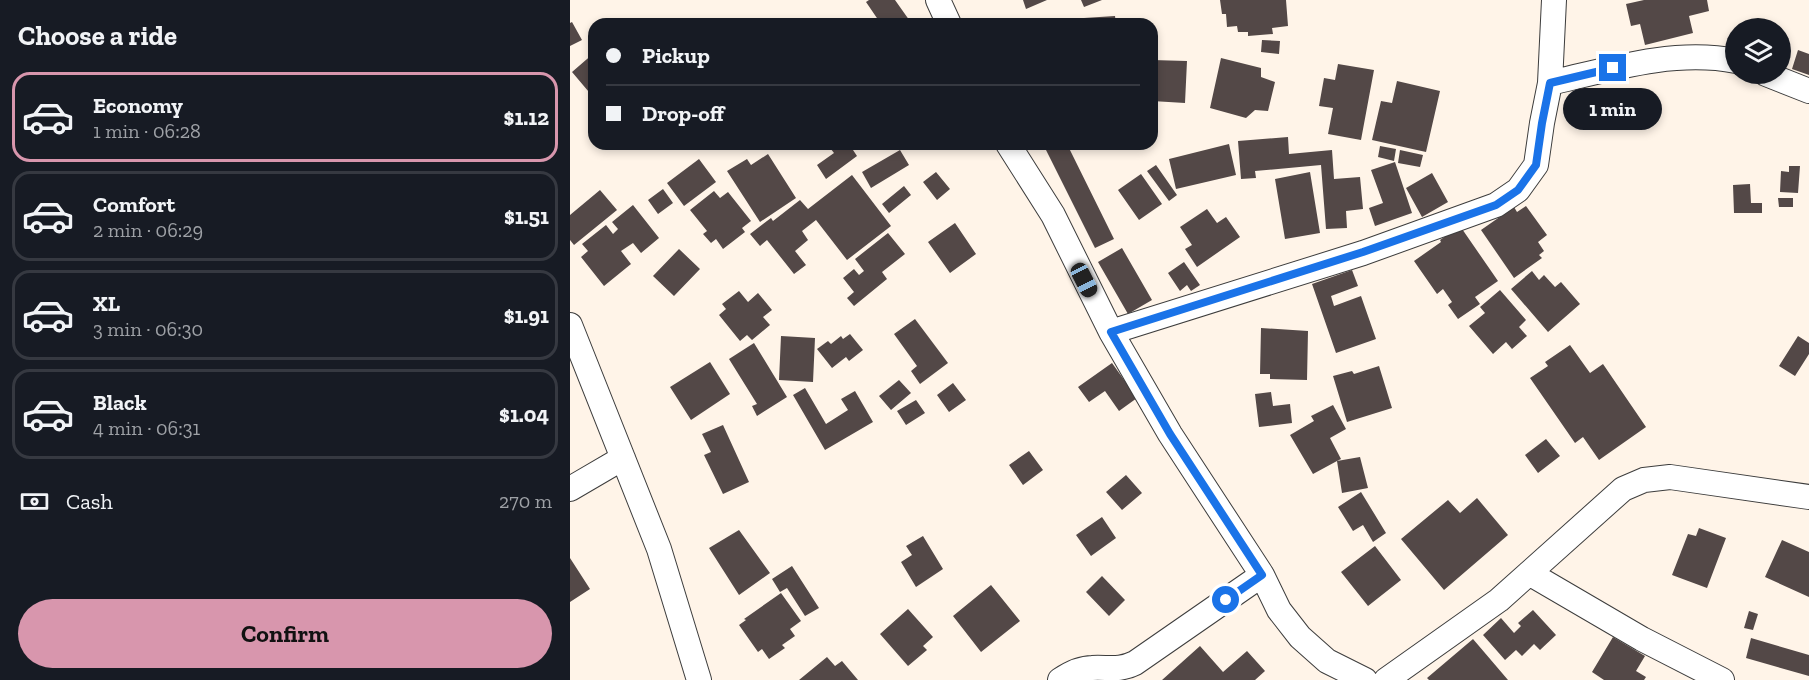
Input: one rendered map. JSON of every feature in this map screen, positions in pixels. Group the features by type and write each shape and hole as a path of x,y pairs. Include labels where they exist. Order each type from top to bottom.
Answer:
{"street":[{"path":"938,0 946,18"},
{"path":"1111,332 1363,252 1496,205 1518,190 1536,165 1550,83 1554,0"},
{"path":"1550,83 1634,64 1697,57 1725,60"},
{"path":"1791,84 1809,91"},
{"path":"1012,150 1053,214 1111,332 1170,434 1262,575 1279,610 1300,636 1327,662 1365,680"},
{"path":"570,325 659,549 699,680"},
{"path":"570,489 623,458"},
{"path":"1386,680 1499,600 1623,489 1644,480 1679,478 1809,497"},
{"path":"1529,573 1642,639 1722,680"},
{"path":"1060,680 1080,670 1124,669 1262,575"}],"building":[{"path":"895,0 908,18 877,18 866,2"},
{"path":"1023,0 1047,0 1026,9"},
{"path":"1081,0 1102,0 1084,7"},
{"path":"1220,0 1286,0 1288,26 1272,28 1273,34 1248,36 1248,32 1238,32 1237,26 1227,27 1226,14 1222,14"},
{"path":"1644,0 1707,0 1709,11 1689,16 1693,33 1645,45 1640,24 1631,26 1626,4"},
{"path":"1115,16 1115,18 1084,18"},
{"path":"572,22 582,40 570,46 570,23"},
{"path":"1262,40 1280,41 1279,54 1261,52"},
{"path":"1798,50 1809,54 1809,75 1792,69"},
{"path":"588,58 588,91 572,72"},
{"path":"1221,58 1261,68 1261,77 1275,82 1268,111 1255,110 1246,118 1210,108"},
{"path":"1158,60 1187,61 1185,103 1158,101"},
{"path":"1338,64 1374,70 1361,140 1328,134 1333,108 1319,106 1324,78 1335,80"},
{"path":"1397,81 1440,91 1426,152 1372,140 1381,101 1392,103"},
{"path":"1288,137 1289,154 1332,150 1334,179 1360,177 1363,209 1346,211 1347,228 1326,229 1321,165 1255,171 1256,178 1241,179 1238,141"},
{"path":"1229,144 1236,175 1176,189 1169,159"},
{"path":"1380,146 1396,149 1394,161 1378,157"},
{"path":"832,150 853,150 857,156 826,179 817,165 834,153"},
{"path":"900,150 909,165 871,188 862,172"},
{"path":"1046,150 1070,150 1114,239 1095,248"},
{"path":"1400,150 1423,155 1420,167 1398,163"},
{"path":"768,154 796,198 760,222 727,171 747,159 751,165"},
{"path":"699,159 716,182 684,206 667,183"},
{"path":"1395,162 1412,213 1375,226 1369,208 1383,203 1371,170"},
{"path":"1156,165 1177,195 1169,201 1147,171"},
{"path":"1789,166 1800,166 1798,193 1780,192 1781,171 1789,172"},
{"path":"936,172 950,189 937,200 923,182"},
{"path":"1310,172 1320,233 1285,239 1275,179"},
{"path":"1432,173 1448,202 1422,217 1406,188"},
{"path":"1141,174 1162,204 1139,220 1118,190"},
{"path":"852,175 891,226 847,260 816,220 802,231 808,240 795,251 806,265 794,274 767,240 760,246 750,234 771,218 773,221 800,200 808,209"},
{"path":"1750,184 1751,203 1762,203 1762,213 1734,213 1733,185"},
{"path":"904,186 911,195 889,213 882,204"},
{"path":"663,189 673,203 658,214 648,200"},
{"path":"600,190 617,210 574,245 570,240 570,215"},
{"path":"714,191 720,198 728,192 751,221 742,228 745,232 723,249 716,239 711,243 703,234 707,231 690,210"},
{"path":"1778,198 1793,198 1793,207 1779,207"},
{"path":"633,205 659,238 641,253 633,243 621,251 631,264 604,286 581,257 588,251 582,244 606,225 613,234 618,229 612,222"},
{"path":"1526,206 1547,235 1538,242 1544,251 1539,255 1542,258 1514,278 1481,230 1514,207 1517,212"},
{"path":"1207,209 1217,223 1226,217 1240,237 1197,267 1185,249 1192,245 1180,227"},
{"path":"955,223 976,254 950,273 928,242"},
{"path":"1460,226 1498,281 1475,297 1480,304 1458,319 1448,305 1452,302 1443,289 1437,294 1414,261"},
{"path":"888,233 905,254 882,272 887,279 854,306 847,298 854,292 843,278 854,269 859,275 864,271 855,259"},
{"path":"1122,248 1152,300 1128,314 1098,262"},
{"path":"679,249 700,269 674,296 653,276"},
{"path":"1184,262 1200,285 1191,291 1187,285 1180,291 1168,273"},
{"path":"1352,270 1358,286 1331,296 1334,306 1361,296 1376,339 1336,353 1312,284"},
{"path":"1532,271 1539,280 1544,275 1555,287 1561,282 1580,304 1548,332 1511,289"},
{"path":"1500,290 1526,320 1519,327 1527,336 1512,349 1506,342 1493,354 1469,326 1485,313 1480,307"},
{"path":"739,291 748,302 758,293 772,310 763,317 770,325 752,340 747,335 740,341 719,315 726,309 722,304"},
{"path":"915,319 948,363 920,384 911,371 917,366 894,334"},
{"path":"1261,328 1308,331 1307,380 1270,379 1270,374 1260,374"},
{"path":"850,334 863,350 849,361 846,357 832,368 817,349 828,341 831,344 841,336 843,339"},
{"path":"781,336 815,338 813,382 779,380"},
{"path":"1798,336 1809,343 1809,354 1795,376 1779,366"},
{"path":"754,343 787,397 757,416 752,406 757,404 729,359"},
{"path":"1570,345 1590,373 1603,364 1646,427 1599,460 1583,437 1575,443 1530,378 1548,366 1545,362"},
{"path":"710,362 730,394 691,420 670,387"},
{"path":"1112,363 1137,398 1119,411 1105,391 1089,402 1078,387"},
{"path":"1379,366 1392,408 1347,422 1333,376 1352,371 1354,374"},
{"path":"899,380 911,393 891,410 879,396"},
{"path":"953,383 966,400 949,412 937,395"},
{"path":"805,388 826,424 848,410 841,399 855,391 873,422 825,450 793,395"},
{"path":"1271,392 1273,406 1290,404 1292,423 1259,427 1255,394"},
{"path":"916,400 925,413 906,425 897,411"},
{"path":"1333,405 1346,429 1330,438 1341,459 1313,474 1290,435 1314,421 1311,416"},
{"path":"723,425 749,482 723,494 704,455 711,452 702,434"},
{"path":"1546,439 1560,456 1538,473 1525,455"},
{"path":"1029,451 1043,470 1023,485 1009,465"},
{"path":"1360,457 1368,488 1342,493 1337,461"},
{"path":"1126,475 1142,493 1122,510 1106,492"},
{"path":"1361,492 1386,533 1373,542 1363,525 1353,531 1338,507"},
{"path":"1477,498 1508,535 1444,590 1401,539 1448,500 1460,513"},
{"path":"1102,517 1116,538 1091,556 1076,535"},
{"path":"1699,528 1726,538 1707,588 1672,575 1688,534 1696,536"},
{"path":"739,530 770,573 739,595 709,548"},
{"path":"923,536 943,569 916,587 901,562 912,555 906,546"},
{"path":"1782,540 1809,552 1809,597 1765,577"},
{"path":"1375,546 1401,580 1368,606 1341,572"},
{"path":"570,558 590,589 570,602"},
{"path":"792,566 819,608 805,616 787,588 780,592 772,579"},
{"path":"1102,576 1125,600 1109,616 1086,592"},
{"path":"991,585 1020,621 981,652 953,616"},
{"path":"781,593 801,621 790,629 795,636 782,645 785,648 769,659 762,649 758,652 739,625"},
{"path":"908,609 933,637 923,646 927,650 908,666 880,634"},
{"path":"1533,610 1556,635 1540,650 1534,644 1522,656 1516,650 1505,660 1483,635 1501,618 1514,633 1521,626 1518,623"},
{"path":"1749,611 1758,614 1753,630 1744,628"},
{"path":"1613,637 1645,656 1636,671 1646,677 1644,680 1604,680 1592,672"},
{"path":"1751,638 1809,655 1809,676 1746,658"},
{"path":"1473,639 1508,680 1429,680 1427,678"},
{"path":"1200,646 1223,672 1247,651 1265,671 1255,680 1162,680"},
{"path":"827,657 835,666 842,661 858,680 799,680"}],"route":[{"path":"1226,600 1262,575 1170,434 1111,332 1363,252 1496,205 1518,190 1536,165 1550,83 1613,68"}]}
